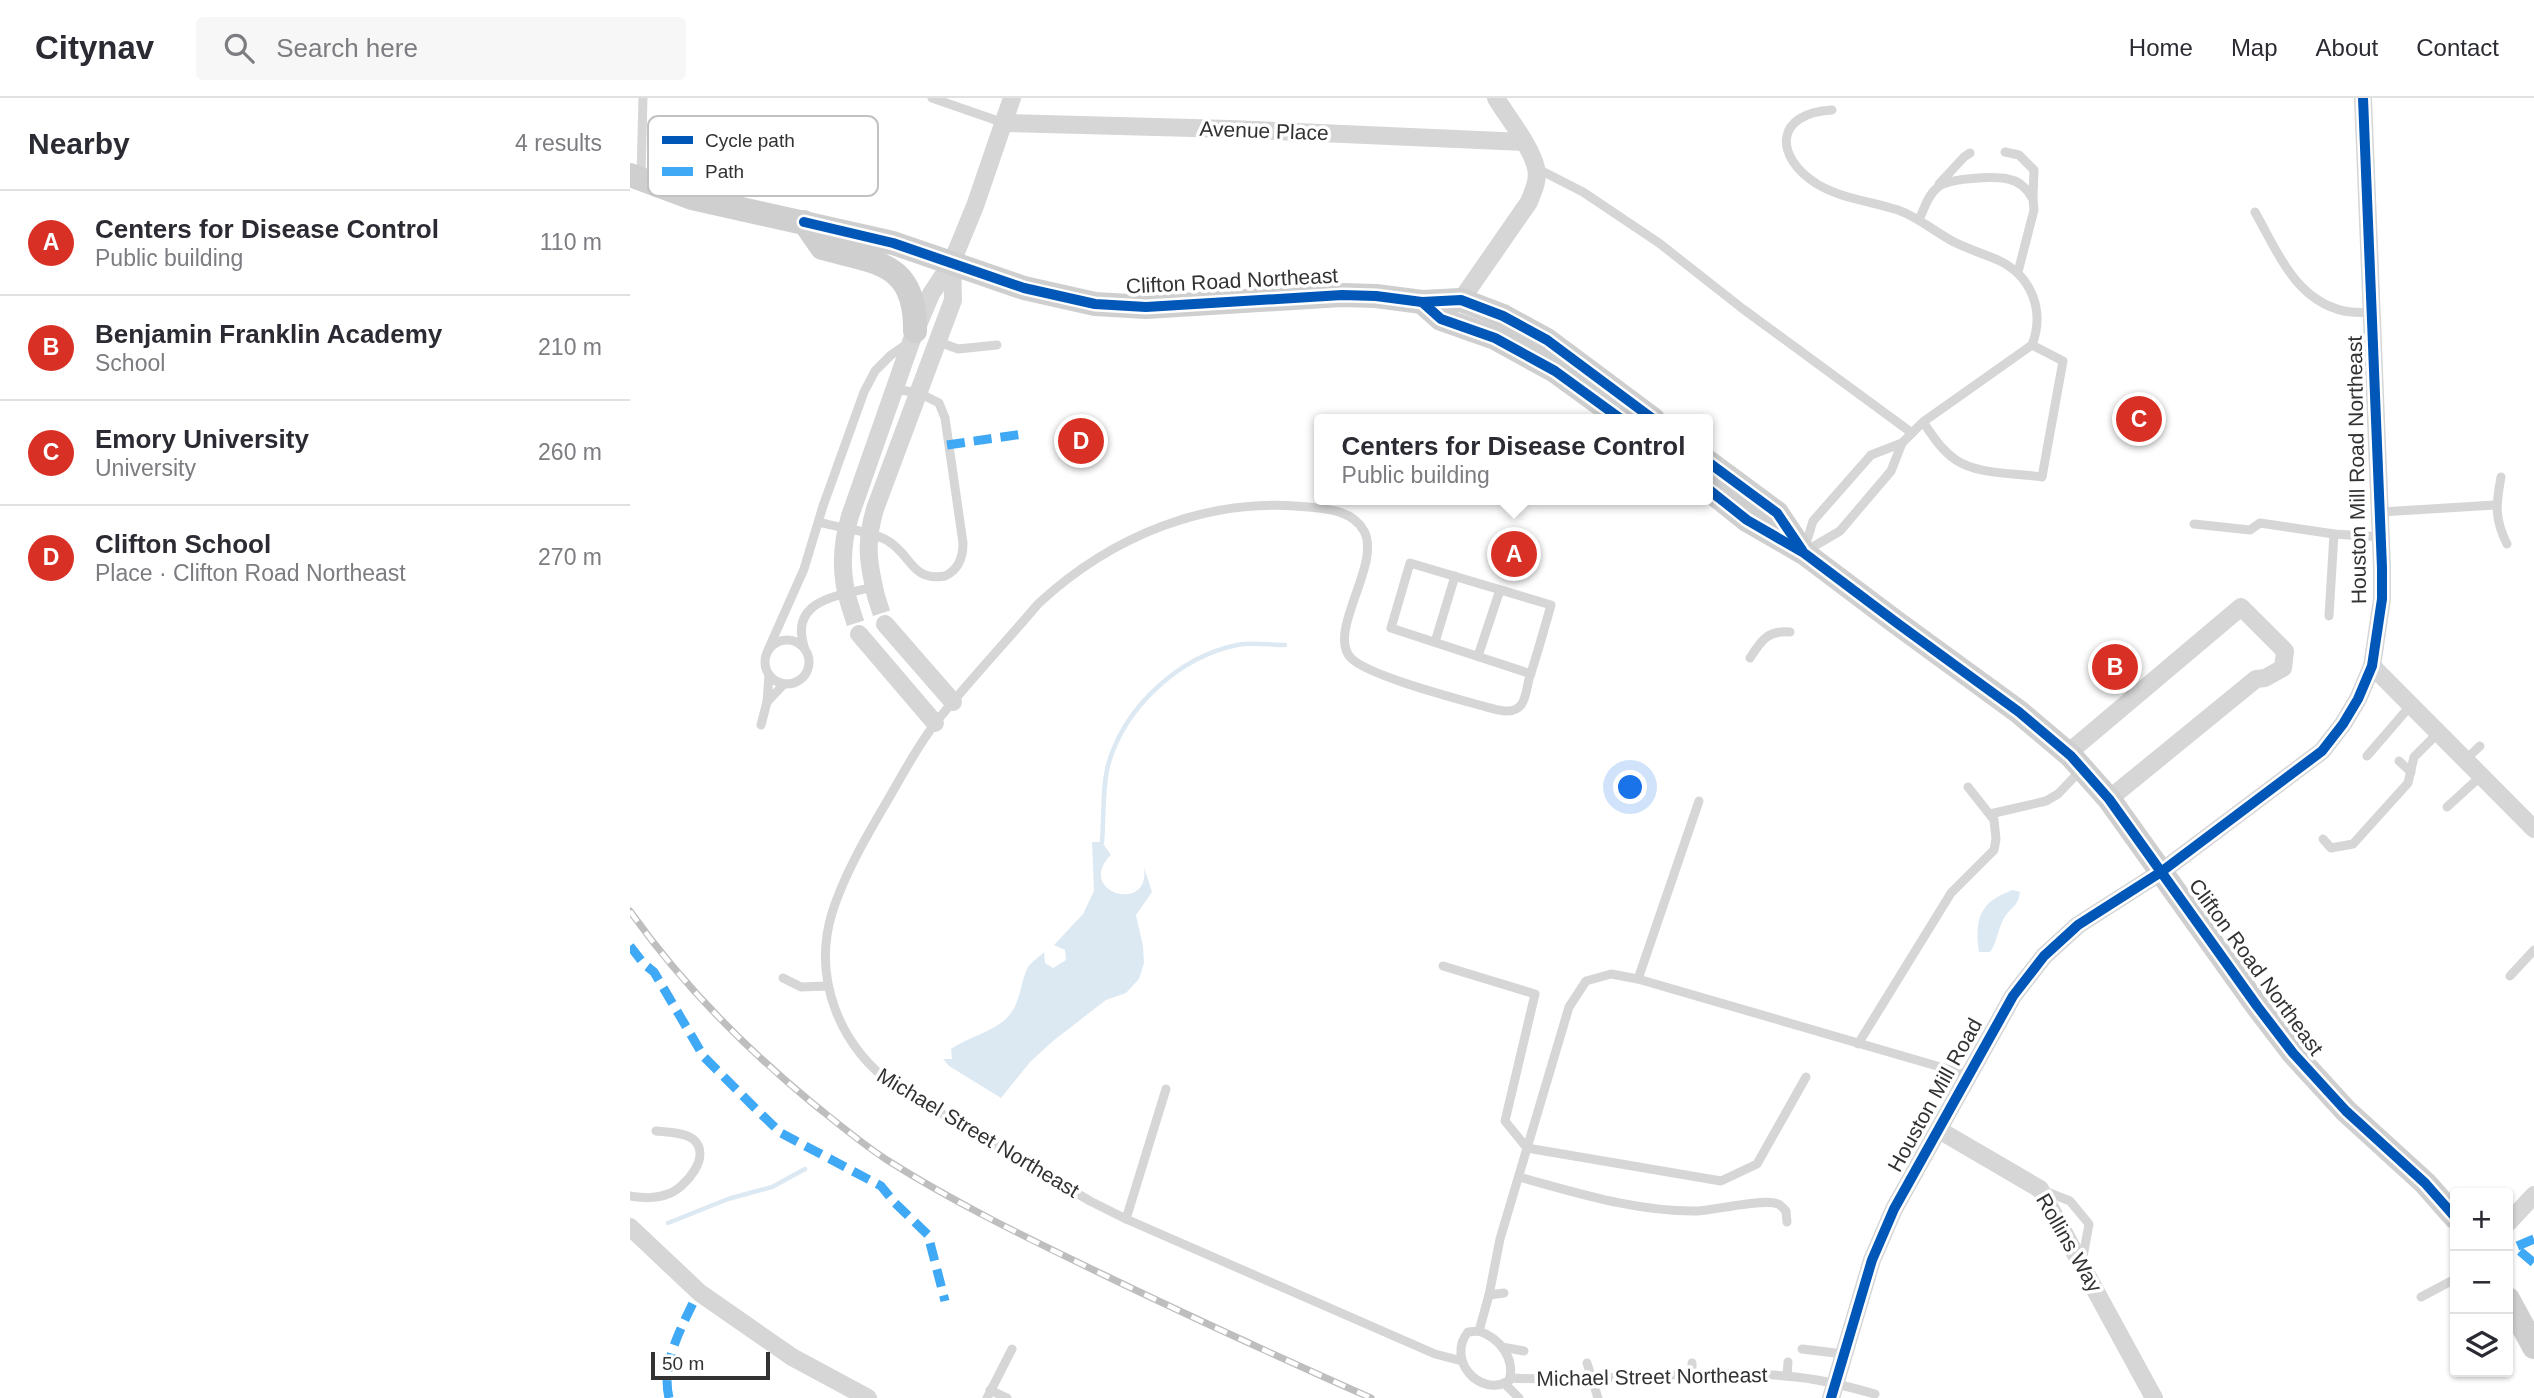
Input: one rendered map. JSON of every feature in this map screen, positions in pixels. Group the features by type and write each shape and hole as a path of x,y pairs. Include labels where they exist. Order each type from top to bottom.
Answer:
{"main road":[{"name":"Clifton Road Northeast","path":"686,196 894,243 1047,295 1122,307 1342,295 1391,297 1422,302 1461,300 1503,316 1547,340 1646,414"},
{"path":"804,222 822,248 877,263 898,273 911,293 916,312 913,337"},
{"name":"Clifton Road Northeast","path":"1422,302 1441,319 1495,338 1555,371 1614,414"},
{"name":"Clifton Road Northeast","path":"1713,466 1777,513 1804,552"},
{"name":"Clifton Road Northeast","path":"1713,493 1747,520 1804,552 1896,624 2020,712 2076,761 2109,799 2293,1054 2346,1111 2425,1183 2450,1211"},
{"path":"2513,1308 2534,1348"}],"street":[{"path":"848,600 842,567 846,530 913,337 931,294 953,262 1012,98"},
{"path":"1461,300 1529,202 1536,183 1536,168 1524,142 1496,98"},
{"name":"Houston Mill Road Northeast","path":"2161,872 2322,751 2358,699 2372,666 2382,599 2381,512 2363,98"},
{"name":"Avenue Place","path":"1003,123 1230,129 1524,142"},
{"path":"875,592 869,563 868,534 953,300 953,262"},
{"path":"2076,761 2241,607 2285,651 2283,668 2265,678 2256,679 2109,799"},
{"path":"885,624 953,702"},
{"path":"859,634 935,723"},
{"path":"2372,666 2534,829"},
{"name":"Houston Mill Road","path":"1833,1391 1882,1235 1999,1017 2025,978 2044,956 2078,925 2161,872"},
{"name":"Rollins Way","path":"1939,1130 2040,1189 2154,1398"},
{"path":"2513,1218 2534,1195"},
{"path":"630,1227 700,1293 792,1357 868,1398"}],"lane":[{"path":"636,178 643,98"},
{"path":"932,98 1003,123"},
{"path":"1804,552 1840,531 1891,471 1902,443 1923,422 2032,345 2037,332 2037,309 2032,290 2018,272 1999,260 1971,251 1901,211 1842,195 1816,183 1798,167 1787,153 1787,136 1793,122 1805,114 1832,110"},
{"path":"2005,152 2019,155 2034,170 2034,210 2018,272"},
{"path":"1919,220 1936,188 1970,153"},
{"path":"1536,168 1583,192 1659,243 1743,309 1912,433"},
{"path":"1936,188 1954,180 2008,179 2020,183 2034,199"},
{"path":"2255,212 2291,276 2303,291 2344,312 2372,313"},
{"path":"761,725 767,702 769,675 765,658 804,569 863,392 875,371 913,337"},
{"path":"939,342 958,349 997,345"},
{"path":"1923,422 1940,447 1962,463 2042,477 2063,361 2032,345"},
{"path":"819,522 888,540 915,570 926,576 938,577 951,573 960,559 963,543 945,418 939,403 919,393 894,389"},
{"path":"1804,552 1813,521 1871,455 1902,443"},
{"path":"2501,477 2495,506 2501,532 2507,544"},
{"name":"Michael Street Northeast","path":"1462,1361 1435,1354 1126,1219 1027,1165 877,1074 845,1034 828,986 828,937 838,899 879,815 935,723 1038,604 1090,563 1128,540 1196,514 1249,506 1299,506 1344,513 1353,519 1365,532 1367,547 1346,628 1345,649 1349,657 1371,671 1503,711 1513,711 1521,705 1531,674"},
{"path":"2381,512 2495,506"},
{"path":"2194,524 2250,530 2259,523 2334,534 2381,537"},
{"path":"2329,616 2334,534"},
{"path":"1410,563 1551,606 1531,674 1391,628 1410,563"},
{"path":"1435,642 1455,576"},
{"path":"1478,656 1500,590"},
{"path":"767,702 784,684 802,680 807,672 810,665 800,633 801,624 810,609 828,599 848,600 875,592"},
{"path":"1750,658 1763,637 1772,633 1790,632"},
{"path":"768,650 773,644 789,639 798,641 804,648"},
{"path":"769,675 784,684"},
{"path":"2367,756 2382,746 2411,705"},
{"path":"2323,839 2331,848 2353,844 2408,783 2414,757 2438,733"},
{"path":"2465,760 2480,746"},
{"path":"1990,814 2046,801 2058,794 2076,761"},
{"path":"2399,761 2411,772"},
{"path":"2447,807 2481,776"},
{"path":"1858,1044 1951,893 1994,850 1996,828 1990,814 1968,787"},
{"path":"1638,979 1699,801"},
{"path":"2510,976 2534,950"},
{"path":"1443,966 1535,995 1505,1121 1527,1148 1721,1181 1757,1164 1806,1077"},
{"path":"1479,1331 1500,1239 1569,1007 1586,981 1611,974 1638,979 1968,1075"},
{"path":"783,978 801,987 828,986"},
{"path":"1126,1219 1166,1089"},
{"path":"630,1196 645,1198 670,1194 687,1180 700,1157 698,1146 692,1139 685,1135 656,1131"},
{"path":"1519,1177 1629,1206 1700,1211 1757,1203 1778,1204 1786,1211 1787,1222"},
{"path":"2040,1189 2070,1201 2089,1224 2082,1264"},
{"path":"2421,1297 2450,1282"},
{"path":"1489,1294 1504,1293"},
{"path":"1507,1381 1496,1385 1477,1380 1470,1374 1462,1361 1461,1340 1468,1332 1479,1331 1502,1347 1510,1362 1507,1381 1519,1398"},
{"path":"1502,1347 1524,1351"},
{"path":"1007,1398 989,1394 1012,1349"},
{"path":"1802,1349 1843,1354"},
{"path":"1787,1376 1788,1362"},
{"path":"1587,1363 1598,1398"},
{"path":"1692,1363 1692,1375"},
{"name":"Michael Street Northeast","path":"1507,1381 1692,1375 1787,1376 1833,1391 1875,1394"}],"shaded area":[{"path":"1092,842 1102,842 1111,855 1102,868 1102,879 1107,888 1116,893 1137,891 1143,882 1144,867 1152,892 1136,915 1144,963 1139,979 1126,993 1106,1000 1053,1041 1030,1062 1001,1098 949,1066 943,1059 952,1059 951,1049 991,1029 1011,1013 1028,967 1044,952 1045,963 1053,968 1066,960 1065,950 1054,945 1083,914 1094,891"},
{"path":"2013,890 2020,892 2018,899 2003,919 1993,948 1990,952 1979,952 1978,930 1982,913 1993,900"}],"waterway":[{"path":"1102,842 1104,791 1109,762 1117,741 1142,704 1175,673 1216,651 1243,644 1285,645"},
{"path":"668,1223 728,1199 772,1187 805,1169"}],"tunnel":[{"path":"876,596 885,624"},
{"path":"850,606 859,634"}],"railway":[{"path":"630,911 670,963 737,1036 811,1102 887,1160 966,1206 1047,1247 1202,1322 1371,1398"}],"marked path":[{"path":"947,445 1023,434"},
{"path":"630,946 654,972 704,1057 759,1112 781,1133 881,1186 928,1235 945,1301"},
{"path":"2534,1239 2515,1247 2534,1263"},
{"path":"669,1398 667,1386 670,1360 694,1301"}],"cycle path":[{"path":"1831,1398 1872,1260 1894,1209 2013,996 2044,956 2078,925 2161,872 2322,751 2358,699 2372,666 2382,599 2382,568 2363,98"},
{"path":"804,222 893,243 1024,288 1095,304 1146,307 1342,295 1422,302 1461,300 1503,316 1547,340 1646,414"},
{"path":"1422,302 1441,319 1495,338 1555,371 1614,414"},
{"path":"1713,466 1777,513 1802,550"},
{"path":"1713,493 1747,520 1804,553 2019,712 2071,756 2109,799 2293,1053 2346,1111 2425,1183 2450,1211"}],"place":[{"name":"Emory University","path":"2139,419"},
{"name":"Clifton School","path":"1081,441"},
{"name":"Centers for Disease Control","path":"1514,554"},
{"name":"Benjamin Franklin Academy","path":"2115,667"}]}
